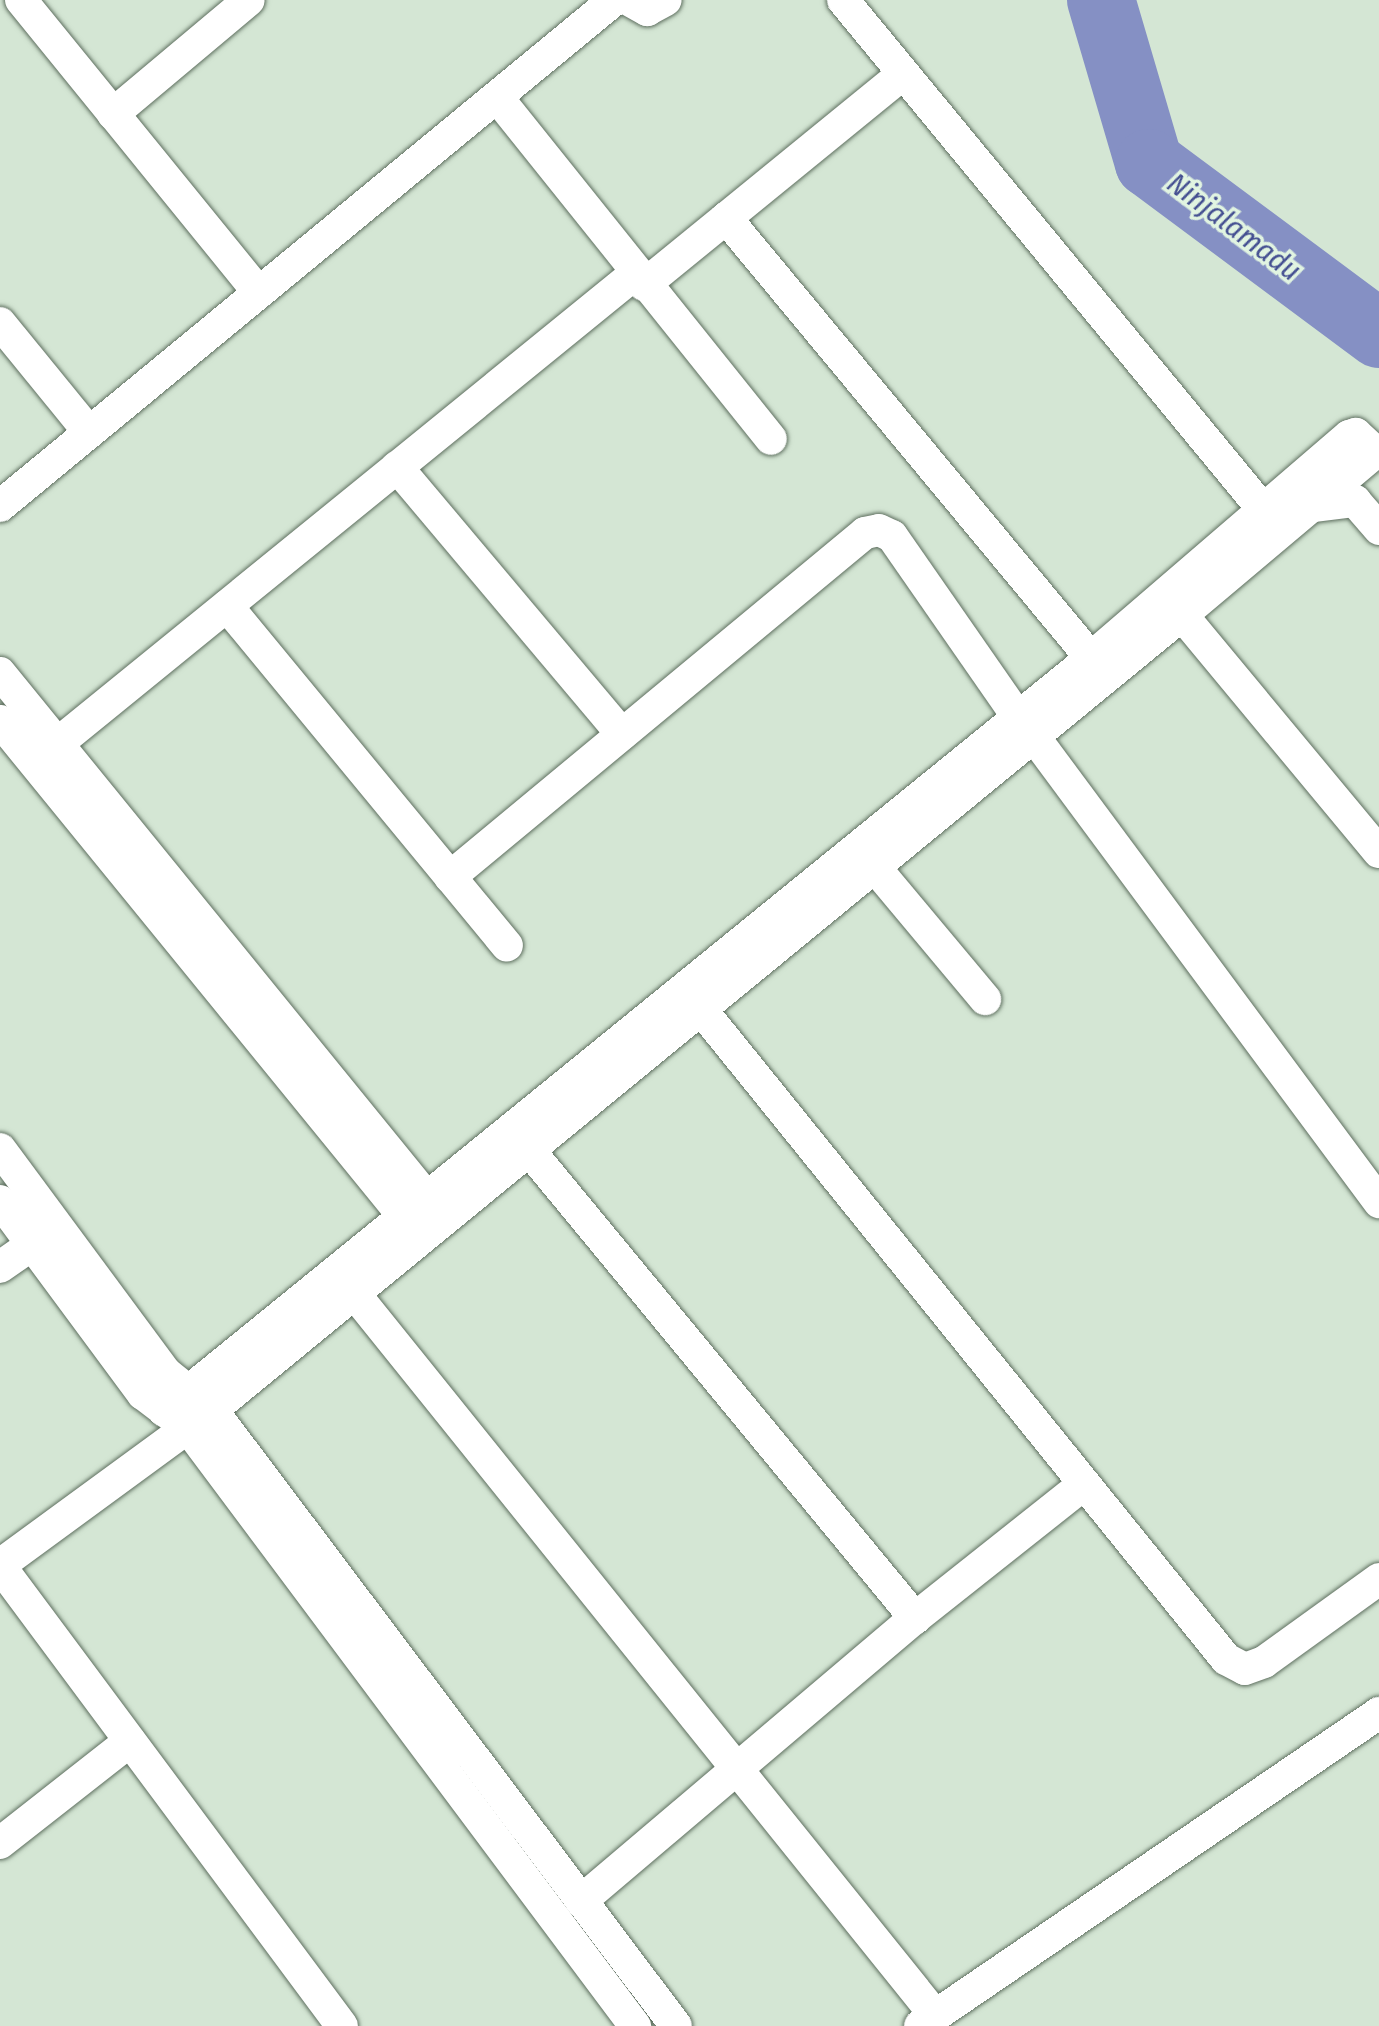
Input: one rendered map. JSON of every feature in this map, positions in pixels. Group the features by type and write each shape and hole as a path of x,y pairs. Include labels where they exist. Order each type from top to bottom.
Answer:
{"street":[{"path":"21,0 259,293"},
{"path":"113,114 249,0"},
{"path":"0,506 614,0"},
{"path":"629,0 647,10 666,0"},
{"path":"843,0 1265,512"},
{"path":"57,744 397,467 640,280 726,218 903,74"},
{"path":"497,97 640,280 771,439"},
{"path":"726,218 1091,658"},
{"path":"0,323 89,432"},
{"path":"189,1410 354,1293 873,865 1026,727 1091,658 1265,512 1349,436 1358,435 1372,455 1182,615 1026,727 417,1209 189,1410 0,1565 342,2026"},
{"path":"397,467 622,734"},
{"path":"1265,512 1355,501 1379,529"},
{"path":"450,877 865,533 879,530 892,536 1026,727 1379,1202"},
{"path":"227,606 507,946"},
{"path":"1182,615 1379,852"},
{"path":"0,673 417,1209"},
{"path":"0,721 417,1209"},
{"path":"873,865 985,999"},
{"path":"700,1008 1226,1659 1245,1669 1264,1662 1379,1579"},
{"path":"0,1149 166,1373 189,1410 635,2026"},
{"path":"529,1150 915,1618"},
{"path":"0,1201 143,1394 189,1410 581,1901 676,2026"},
{"path":"0,1267 33,1244"},
{"path":"354,1293 738,1769 927,2021 1379,1713"},
{"path":"581,1901 915,1618 1083,1485"},
{"path":"0,1843 130,1741"}],"waterway":[{"name":"Ninjalamadu","path":"1101,0 1149,163 1379,334"}]}
